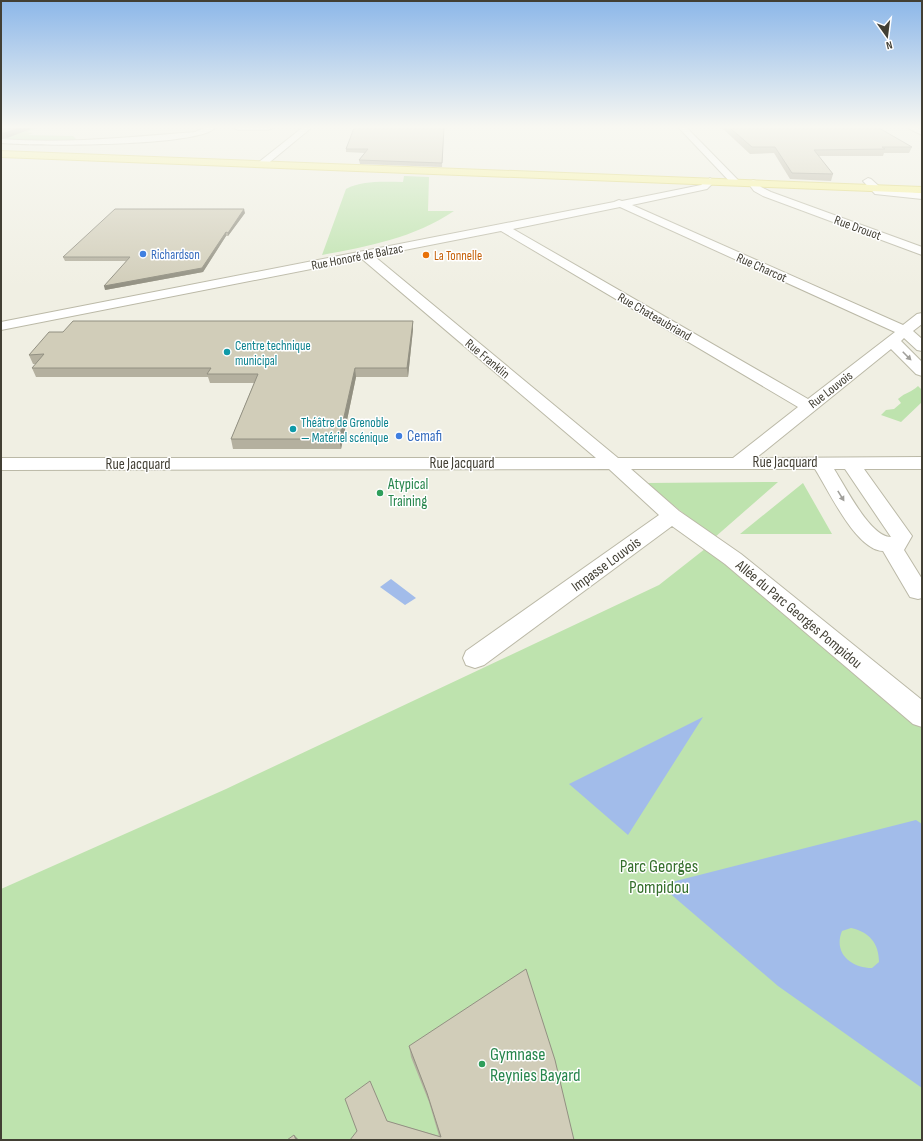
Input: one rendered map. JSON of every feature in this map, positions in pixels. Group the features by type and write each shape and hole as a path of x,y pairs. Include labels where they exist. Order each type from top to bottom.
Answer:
{"main road":[{"path":"691,181 870,185 922,190"}],"street":[{"name":"Rue Honoré de Balzac","path":"1,326 704,187 710,182"},
{"name":"Rue Drouot","path":"753,183 757,189 767,194 922,251"},
{"path":"870,185 922,183"},
{"path":"870,185 890,194 922,196"},
{"name":"Rue Charcot","path":"619,204 905,331 922,347"},
{"name":"Rue Chateaubriand","path":"502,227 808,406"},
{"name":"Rue Franklin","path":"364,254 613,463"},
{"name":"Rue Louvois","path":"739,462 922,317"},
{"path":"892,341 922,371"},
{"path":"821,462 864,532 879,544 897,544 902,536 850,462"},
{"path":"613,463 672,516"},
{"name":"Rue Jacquard","path":"1,464 922,463"},
{"name":"Impasse Louvois","path":"475,658 672,516"},
{"name":"Allée du Parc Georges Pompidou","path":"672,516 733,559 922,716"},
{"path":"889,544 918,591"}],"green space":[{"path":"429,181 428,211 454,211 423,228 391,240 322,255 346,189 366,183"},
{"path":"918,386 922,390 922,402 901,422 881,415 886,410 894,409 901,403 898,399"},
{"path":"778,482 714,538 646,483"},
{"path":"803,483 832,534 740,534"},
{"name":"Parc Georges Pompidou","path":"715,541 922,709 922,1140 1,1140 1,889 226,789 659,585"}],"water":[{"path":"391,579 416,598 405,605 380,587"},
{"path":"703,717 628,835 569,784"},
{"path":"916,820 922,824 922,1088 778,986 660,885","holes":["851,928 863,932 872,939 877,949 879,962 872,968 864,967 851,962 842,952 840,946 842,931"]}],"building":[{"name":"Richardson","path":"115,209 244,209 228,233 226,232 202,268 104,286 130,257 63,257"},
{"name":"Centre technique municipal","path":"73,321 413,321 407,368 355,368 339,439 231,439 258,374 207,374 211,368 32,368 44,354 29,355 49,332 63,332"},
{"name":"Gymnase Reynies Bayard","path":"526,969 555,1060 574,1140 350,1140 357,1131 345,1099 370,1081 387,1121 441,1137 427,1093 409,1046"},
{"path":"294,1135 296,1140 287,1140"}],"place":[{"name":"Richardson","path":"143,254"},
{"name":"La Tonnelle","path":"426,255"},
{"name":"Centre technique municipal","path":"227,352"},
{"name":"Théâtre de Grenoble — Matériel scénique","path":"293,429"},
{"name":"Cemafi","path":"399,436"},
{"name":"Atypical Training","path":"380,493"},
{"name":"Gymnase Reynies Bayard","path":"482,1064"}]}
